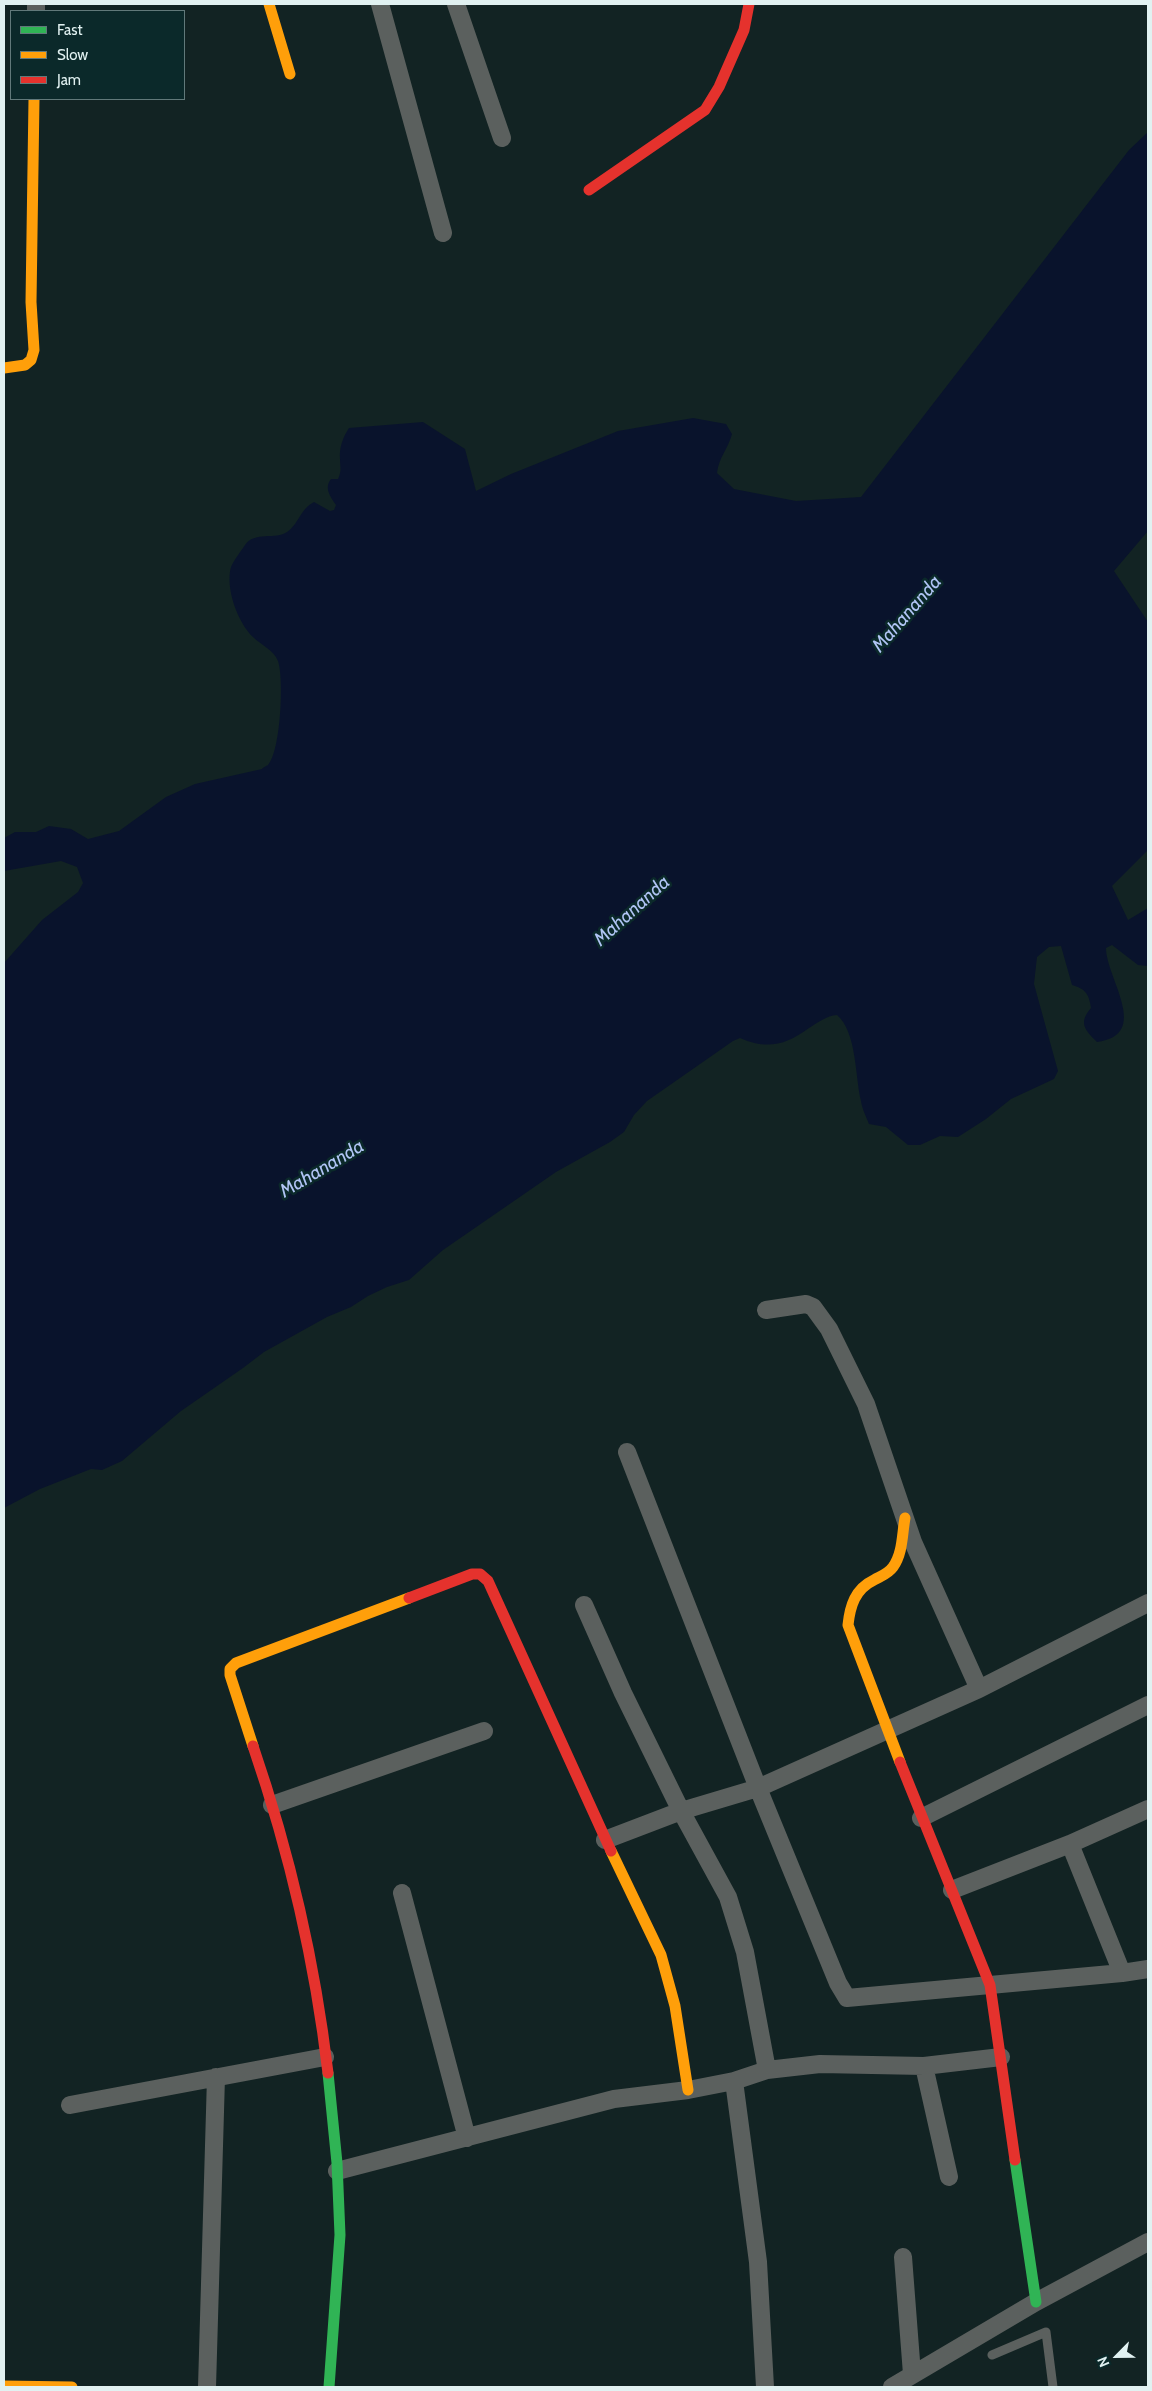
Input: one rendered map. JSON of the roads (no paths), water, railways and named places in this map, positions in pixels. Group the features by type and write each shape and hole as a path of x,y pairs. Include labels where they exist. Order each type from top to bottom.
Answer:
{"street":[{"path":"269,4 290,74"},
{"path":"380,4 443,233"},
{"path":"456,4 502,138"},
{"path":"589,190 705,110 719,87 744,30 749,4"},
{"path":"4,368 25,365 33,355 31,314 34,100"},
{"path":"766,1310 806,1304 813,1307 824,1321 866,1404 905,1518 935,1593 979,1689"},
{"path":"627,1452 758,1788 838,1982 847,1998 1148,1969"},
{"path":"905,1518 899,1554 894,1566 887,1574 859,1589 853,1597 849,1614 851,1635 921,1818 990,1985 1036,2302"},
{"path":"328,2387 339,2254 340,2214 325,2057 306,1944 272,1805 233,1686 230,1669 236,1663 476,1573 484,1575 604,1840 650,1929 661,1955 675,2006 688,2090"},
{"path":"604,1840 681,1811 758,1788 979,1689 1148,1603"},
{"path":"584,1605 623,1693 681,1811 719,1880 737,1920 745,1952 767,2070"},
{"path":"921,1818 1148,1705"},
{"path":"272,1805 484,1730"},
{"path":"952,1890 1070,1844 1148,1809"},
{"path":"1070,1844 1122,1973"},
{"path":"402,1893 467,2138"},
{"path":"70,2105 325,2057"},
{"path":"337,2172 614,2099 688,2090 734,2081 767,2070 820,2064 924,2066 1001,2057"},
{"path":"924,2066 949,2177"},
{"path":"207,2387 216,2077"},
{"path":"734,2081 758,2262 765,2387"},
{"path":"892,2387 1036,2302 1148,2242"},
{"path":"903,2257 912,2374"},
{"path":"4,2386 72,2387"}],"lane":[{"path":"992,2355 1046,2332 1053,2387"}],"water":[{"name":"Mahananda","path":"1148,132 1148,531 1114,571 1148,622 1148,850 1112,886 1128,920 1148,908 1148,966 1138,965 1112,945 1106,948 1122,1004 1124,1017 1122,1029 1113,1037 1097,1042 1089,1034 1084,1022 1091,1008 1088,995 1080,988 1072,985 1061,946 1049,947 1037,957 1034,984 1058,1071 1054,1079 1011,1099 986,1119 958,1137 940,1136 920,1145 908,1145 886,1127 869,1124 863,1110 859,1091 852,1043 844,1023 837,1015 823,1020 801,1034 776,1044 759,1044 740,1038 647,1101 634,1115 624,1132 610,1142 556,1172 443,1250 409,1280 368,1296 351,1307 327,1317 264,1352 181,1411 122,1461 102,1470 91,1469 40,1489 4,1508 4,963 42,920 78,892 83,883 77,867 61,861 4,871 4,838 15,832 36,832 49,826 71,829 88,839 119,831 166,797 195,784 262,769 268,765 276,745 278,730 281,698 280,670 276,657 256,640 242,623 231,595 231,567 245,545 254,538 287,532 309,505 314,502 330,511 334,510 336,505 330,495 328,486 331,479 338,479 341,447 349,428 423,422 465,449 476,491 511,474 618,431 693,418 726,424 732,434 717,473 734,489 796,501 861,497 1129,150"}]}
